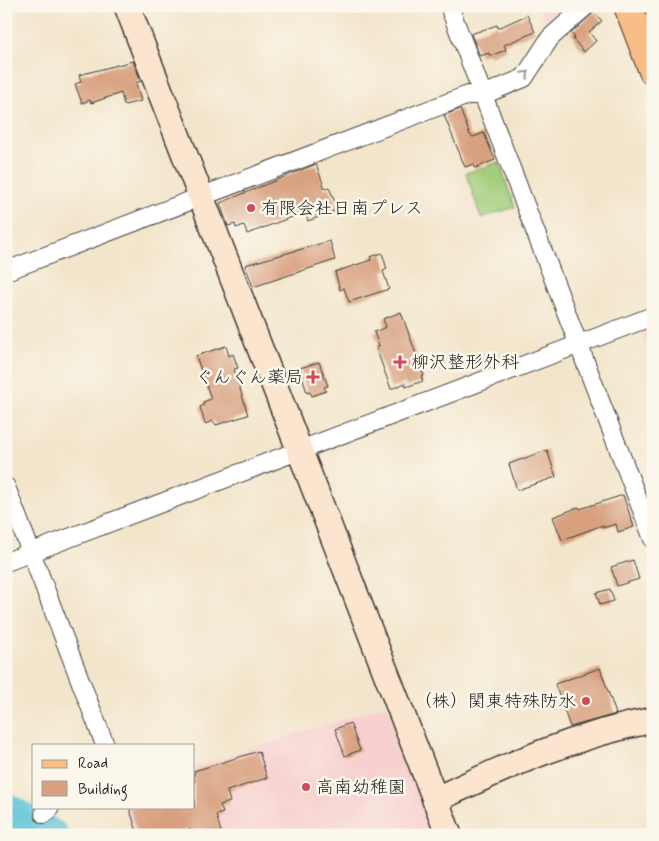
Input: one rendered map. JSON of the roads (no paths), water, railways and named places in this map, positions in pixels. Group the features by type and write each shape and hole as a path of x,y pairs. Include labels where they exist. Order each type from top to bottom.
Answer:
{"main road":[{"path":"628,6 653,71"}],"street":[{"path":"127,6 449,835"},
{"path":"449,6 577,345 653,539"},
{"path":"6,271 468,95 483,95 524,78 550,38 586,6"},
{"path":"6,562 653,316"},
{"path":"6,486 105,744"},
{"path":"435,800 539,752 622,726 653,720"}],"waterway":[{"path":"6,808 53,835"}],"place":[{"name":"有限会社日南プレス","path":"251,208"},
{"name":"柳沢整形外科","path":"400,362"},
{"name":"ぐんぐん薬局","path":"313,377"},
{"name":"（株）関東特殊防水","path":"586,701"},
{"name":"高南幼稚園","path":"306,787"}]}
